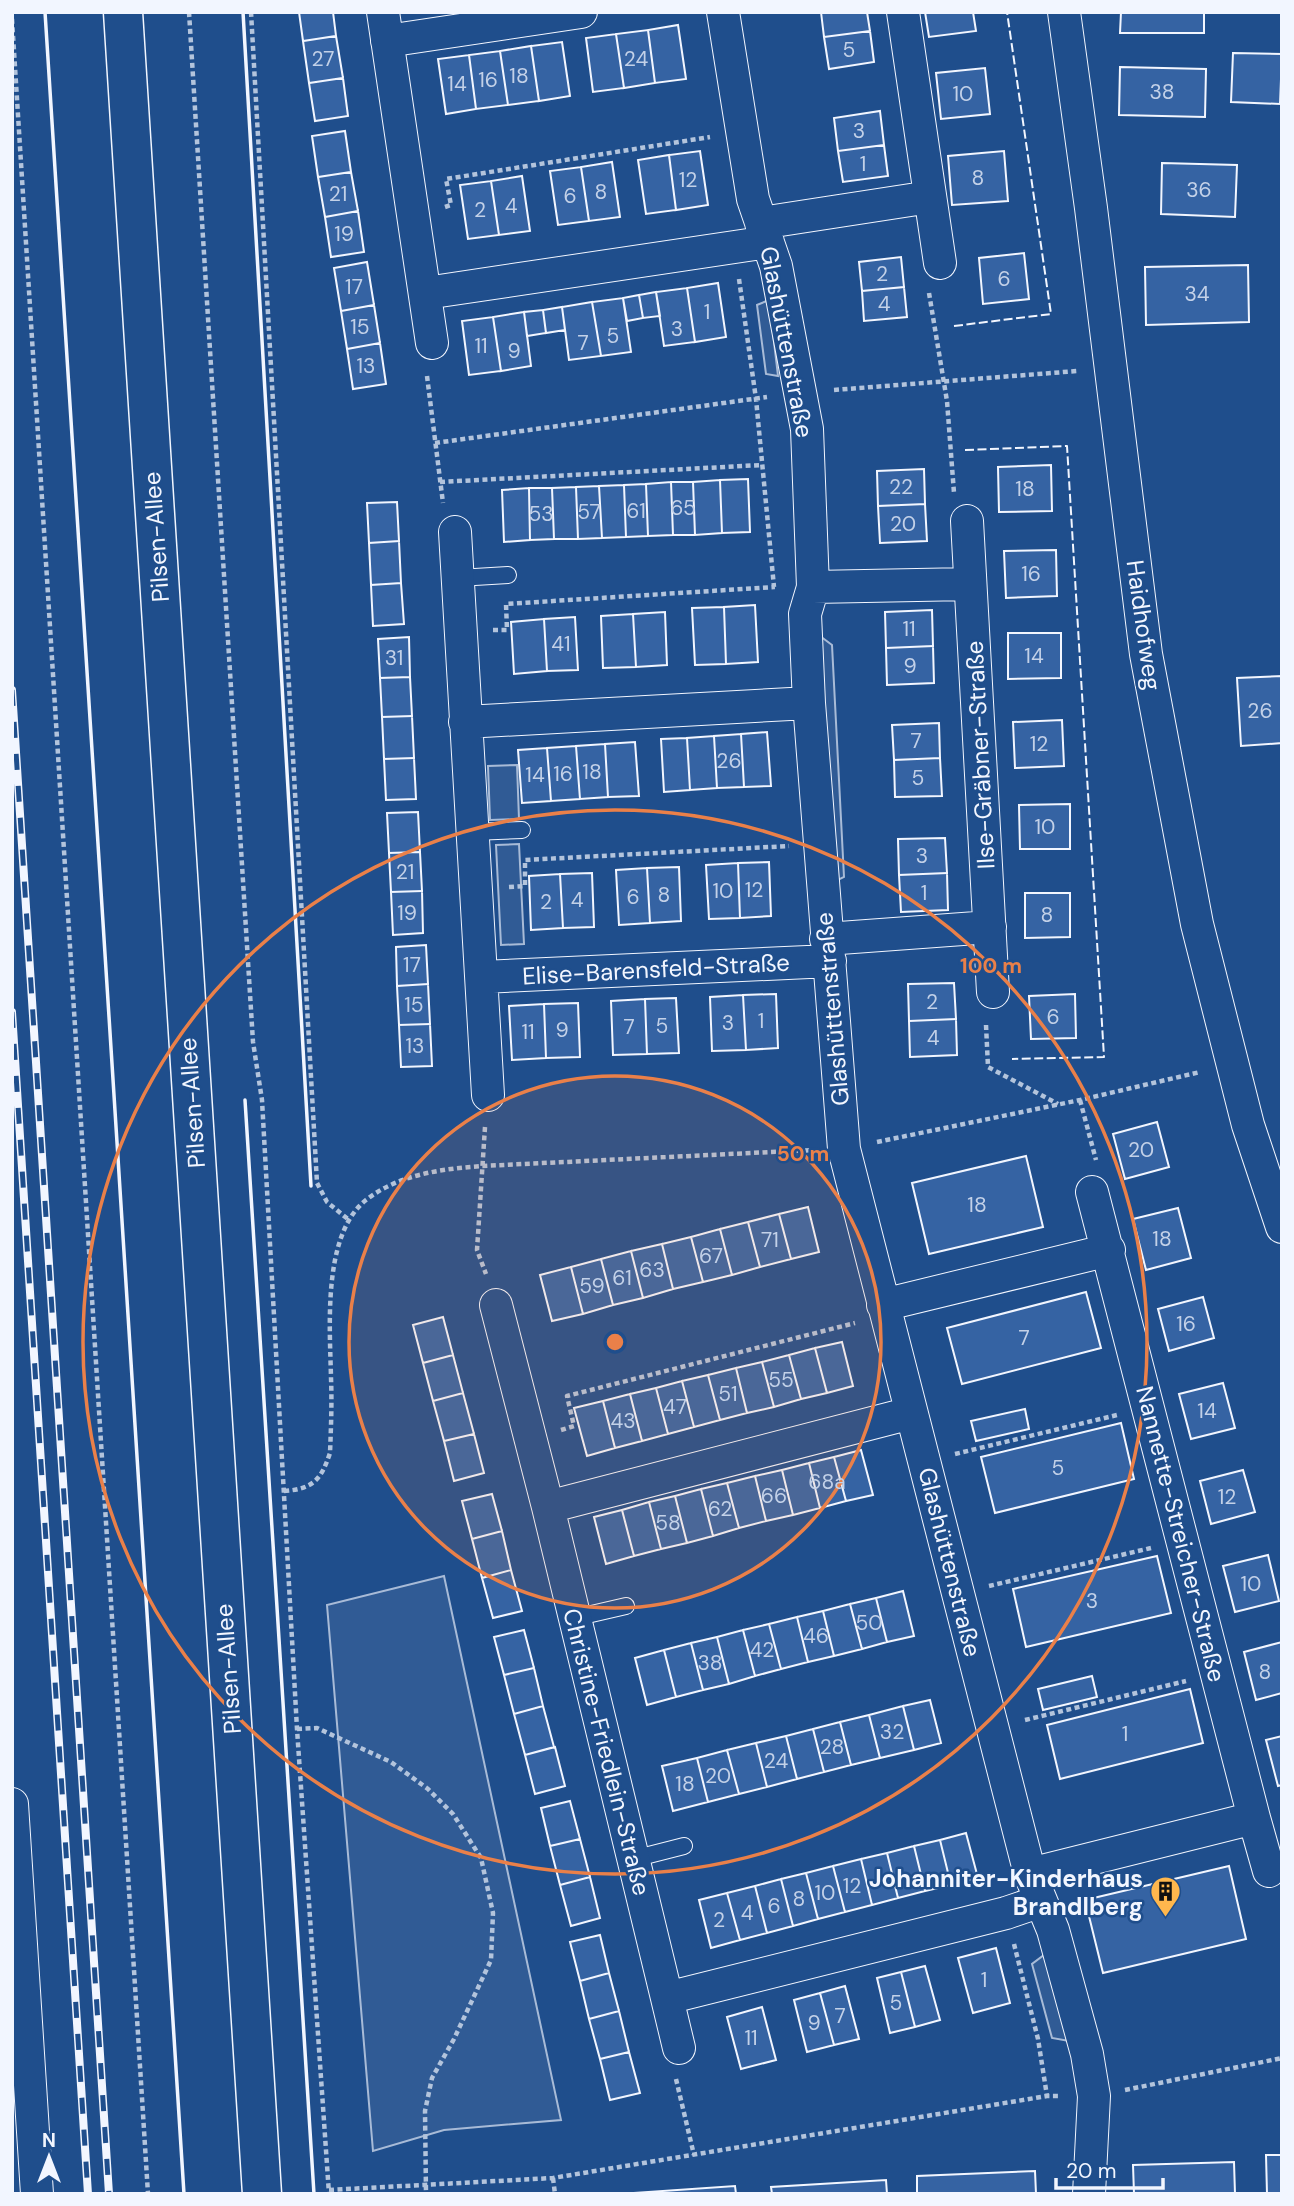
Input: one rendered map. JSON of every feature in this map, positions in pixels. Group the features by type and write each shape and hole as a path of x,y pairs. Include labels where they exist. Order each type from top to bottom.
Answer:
{"main road":[{"name":"Pilsen-Allee","path":"123,12 262,2194"}],"street":[{"path":"432,343 385,27 581,12"},
{"name":"Glashüttenstraße","path":"723,12 753,200 776,266 807,429 813,587 805,614 809,703 844,1149 1036,1887 1053,1930 1087,2054 1094,2096 1089,2194"},
{"path":"903,12 940,263"},
{"name":"Haidhofweg","path":"1064,12 1146,654 1197,924 1248,1125 1282,1227"},
{"path":"426,293 734,247 765,232 930,197"},
{"name":"Ilse-Gräbner-Straße","path":"967,521 993,992"},
{"path":"455,532 488,1095"},
{"path":"813,587 970,584"},
{"path":"466,722 809,703"},
{"path":"828,950 990,927"},
{"name":"Elise-Barensfeld-Straße","path":"482,977 828,950"},
{"name":"Nannette-Streicher-Straße","path":"1093,1192 1269,1871"},
{"path":"885,1310 1109,1250"},
{"name":"Christine-Friedlein-Straße","path":"496,1305 548,1507 679,2048"},
{"path":"548,1507 911,1413"},
{"path":"13,1813 37,2194"},
{"path":"667,1998 1006,1913 1036,1887 1254,1818"}],"lane":[{"path":"458,578 508,575"},
{"path":"473,832 522,830"},
{"path":"574,1618 626,1606"},
{"path":"633,1859 684,1846"}],"path":[{"path":"189,12 253,1042 262,1100 297,1728 329,2192 554,2178 1047,2096 1094,2096 1282,2058"},
{"path":"251,12 317,1183 327,1202 349,1220"},
{"path":"12,19 148,2194"},
{"path":"451,205 446,179 742,131"},
{"path":"734,247 756,399 774,587"},
{"path":"940,263 925,265 947,401 957,522 967,521"},
{"path":"432,343 424,355 444,517 455,532"},
{"path":"435,443 802,393 1109,369"},
{"path":"440,482 762,465"},
{"path":"461,632 507,630 506,604 774,587 813,587"},
{"path":"477,889 525,886 525,860 819,845"},
{"path":"993,992 985,1004 988,1067 1059,1105"},
{"path":"488,1095 477,1250 496,1305"},
{"path":"1080,1100 1104,1189 1093,1192"},
{"path":"284,1491 302,1490 323,1474 330,1453 330,1302 334,1265 349,1220 363,1202 383,1188 433,1170 482,1166"},
{"path":"574,1426 567,1396 885,1310"},
{"path":"954,1454 1149,1407"},
{"path":"988,1586 1183,1540"},
{"path":"1020,1721 1217,1674"},
{"path":"297,1728 317,1728 391,1762 428,1789 453,1814 481,1858 493,1913 491,1960 454,2039 432,2078 425,2111 426,2194"},
{"path":"1006,1913 1038,2039 1047,2096"},
{"path":"679,2048 669,2051 694,2155"},
{"path":"554,2178 555,2194"}],"shaded area":[{"path":"769,300 778,376 766,374 757,305"},
{"path":"820,636 832,645 844,877 832,883"},
{"path":"517,765 519,819 490,820 488,766"},
{"path":"519,844 524,944 501,945 496,845"},
{"path":"444,1576 561,2120 444,2130 373,2151 327,1605"},
{"path":"1044,1955 1069,2041 1052,2038 1032,1964"}],"building":[{"path":"299,12 333,12 336,36 303,41"},
{"path":"821,12 867,12 870,31 824,37"},
{"path":"925,12 973,12 976,31 929,37"},
{"path":"1121,12 1204,12 1204,33 1120,33"},
{"path":"678,25 686,79 655,83 648,30"},
{"path":"648,30 655,83 624,88 616,34"},
{"path":"870,31 874,62 829,69 824,37"},
{"path":"616,34 624,88 593,92 586,38"},
{"path":"336,36 343,78 309,83 303,41"},
{"path":"562,42 570,96 539,101 531,46"},
{"path":"531,46 539,101 508,105 500,51"},
{"path":"500,51 508,105 476,109 469,55"},
{"path":"1233,53 1282,54 1280,104 1231,102"},
{"path":"469,55 476,109 446,114 438,59"},
{"path":"1120,67 1206,69 1205,117 1119,115"},
{"path":"985,68 990,114 941,119 936,73"},
{"path":"343,78 348,116 315,121 309,83"},
{"path":"880,111 884,145 838,151 834,118"},
{"path":"345,131 351,172 318,177 312,136"},
{"path":"884,145 888,176 843,182 838,151"},
{"path":"700,151 708,205 676,210 669,155"},
{"path":"1004,151 1008,201 952,205 948,156"},
{"path":"669,155 676,210 646,214 638,160"},
{"path":"612,162 620,217 589,221 581,167"},
{"path":"1162,163 1237,165 1235,217 1161,214"},
{"path":"581,167 589,221 558,225 550,171"},
{"path":"351,172 358,211 325,217 318,177"},
{"path":"522,176 530,231 499,235 491,181"},
{"path":"491,181 499,235 468,239 460,185"},
{"path":"358,211 364,252 331,257 325,217"},
{"path":"1024,253 1029,299 983,304 979,258"},
{"path":"901,257 904,287 862,291 859,262"},
{"path":"367,262 374,305 341,311 334,268"},
{"path":"1248,265 1249,322 1146,325 1145,267"},
{"path":"718,283 726,337 695,342 687,288"},
{"path":"904,287 907,317 864,321 862,291"},
{"path":"687,288 695,342 664,346 656,292"},
{"path":"656,292 660,316 643,318 639,295"},
{"path":"639,295 643,318 627,321 623,298"},
{"path":"623,298 631,352 601,356 592,302"},
{"path":"592,302 601,356 569,360 562,307"},
{"path":"374,305 380,343 347,349 341,311"},
{"path":"562,307 565,330 546,333 543,310"},
{"path":"543,310 546,333 527,336 524,312"},
{"path":"524,312 531,366 501,371 493,317"},
{"path":"493,317 501,371 469,375 462,321"},
{"path":"380,343 386,384 353,389 347,349"},
{"path":"1051,465 1052,511 999,512 998,467"},
{"path":"924,469 925,504 878,506 877,471"},
{"path":"748,479 750,532 722,533 720,480"},
{"path":"720,480 722,533 695,535 693,482"},
{"path":"671,482 673,535 648,536 646,484"},
{"path":"671,482 693,482 695,535 673,535"},
{"path":"646,484 648,536 626,537 624,485"},
{"path":"624,485 626,537 602,538 599,486"},
{"path":"599,486 602,538 578,539 576,487"},
{"path":"576,487 578,539 554,539 552,488"},
{"path":"529,488 530,540 504,542 502,490"},
{"path":"529,488 552,488 554,539 530,540"},
{"path":"397,502 399,541 369,543 367,503"},
{"path":"925,504 927,541 880,543 878,506"},
{"path":"399,541 401,583 371,585 369,543"},
{"path":"1056,550 1057,596 1006,598 1004,551"},
{"path":"401,583 404,624 373,626 371,585"},
{"path":"755,605 758,662 726,664 724,607"},
{"path":"724,607 726,664 695,665 692,608"},
{"path":"932,610 933,646 886,648 885,612"},
{"path":"665,612 667,665 636,667 633,614"},
{"path":"633,614 636,667 603,668 601,616"},
{"path":"575,617 578,670 547,671 544,619"},
{"path":"544,619 547,671 514,674 511,622"},
{"path":"1008,633 1061,633 1061,678 1008,679"},
{"path":"409,637 410,677 380,678 378,639"},
{"path":"933,646 934,683 887,685 886,648"},
{"path":"1282,676 1282,743 1241,746 1237,678"},
{"path":"410,677 412,716 382,717 380,678"},
{"path":"412,716 414,758 384,759 382,717"},
{"path":"1062,720 1064,766 1015,768 1013,722"},
{"path":"939,723 940,758 894,760 892,725"},
{"path":"767,732 771,786 744,787 741,734"},
{"path":"741,734 744,787 717,788 714,736"},
{"path":"714,736 717,788 690,790 687,738"},
{"path":"687,738 690,790 664,792 661,739"},
{"path":"635,742 639,796 608,797 605,744"},
{"path":"605,744 608,797 580,799 576,746"},
{"path":"576,746 580,799 551,801 547,748"},
{"path":"547,748 551,801 522,803 518,750"},
{"path":"414,758 416,799 386,800 384,759"},
{"path":"940,758 942,796 895,797 894,760"},
{"path":"1070,804 1070,849 1020,849 1019,805"},
{"path":"418,812 420,852 389,853 387,813"},
{"path":"945,838 947,873 899,875 898,839"},
{"path":"420,852 422,891 391,892 389,853"},
{"path":"769,862 771,916 740,918 738,863"},
{"path":"738,863 740,918 709,919 706,865"},
{"path":"679,867 681,921 650,923 647,868"},
{"path":"647,868 650,923 619,925 616,870"},
{"path":"592,873 594,927 563,928 560,874"},
{"path":"947,873 948,910 901,912 899,875"},
{"path":"560,874 563,928 531,930 529,876"},
{"path":"422,891 423,933 393,935 391,892"},
{"path":"1025,893 1070,893 1070,937 1025,938"},
{"path":"426,945 428,984 397,986 396,947"},
{"path":"954,983 956,1019 909,1021 908,984"},
{"path":"428,984 430,1024 399,1025 397,986"},
{"path":"776,994 778,1048 746,1050 743,995"},
{"path":"1075,994 1076,1038 1031,1039 1029,996"},
{"path":"743,995 746,1050 712,1051 710,997"},
{"path":"676,998 679,1053 647,1054 645,999"},
{"path":"645,999 647,1054 613,1055 611,1001"},
{"path":"578,1003 580,1057 546,1058 544,1004"},
{"path":"544,1004 546,1058 512,1060 509,1006"},
{"path":"956,1019 957,1055 910,1057 909,1021"},
{"path":"430,1024 432,1066 401,1067 399,1025"},
{"path":"1157,1122 1169,1167 1125,1179 1113,1134"},
{"path":"1026,1156 1043,1227 929,1254 912,1183"},
{"path":"808,1207 819,1252 791,1259 779,1214"},
{"path":"1178,1208 1191,1258 1146,1270 1133,1219"},
{"path":"779,1214 791,1259 760,1267 748,1222"},
{"path":"748,1222 760,1267 732,1275 720,1229"},
{"path":"720,1229 732,1275 703,1282 691,1237"},
{"path":"691,1237 703,1282 673,1289 662,1244"},
{"path":"662,1244 673,1289 643,1298 631,1251"},
{"path":"631,1251 643,1298 613,1305 601,1259"},
{"path":"601,1259 613,1305 583,1314 571,1267"},
{"path":"571,1267 583,1314 552,1321 540,1275"},
{"path":"1086,1292 1101,1348 962,1384 947,1328"},
{"path":"1203,1297 1214,1338 1169,1351 1158,1309"},
{"path":"443,1317 453,1355 423,1363 413,1325"},
{"path":"842,1342 853,1386 827,1393 815,1348"},
{"path":"815,1348 827,1393 801,1399 789,1355"},
{"path":"453,1355 463,1393 433,1401 423,1363"},
{"path":"789,1355 801,1399 774,1407 762,1362"},
{"path":"762,1362 774,1407 747,1413 736,1368"},
{"path":"736,1368 747,1413 720,1420 708,1375"},
{"path":"708,1375 720,1420 694,1427 682,1381"},
{"path":"682,1381 694,1427 668,1434 656,1388"},
{"path":"1223,1383 1235,1428 1191,1439 1179,1394"},
{"path":"656,1388 668,1434 642,1441 630,1394"},
{"path":"463,1393 474,1434 444,1441 433,1401"},
{"path":"630,1394 642,1441 615,1448 603,1401"},
{"path":"603,1401 615,1448 587,1456 574,1408"},
{"path":"1025,1409 1029,1429 976,1441 971,1421"},
{"path":"1121,1423 1134,1479 995,1513 981,1457"},
{"path":"474,1434 484,1473 454,1481 444,1441"},
{"path":"861,1450 873,1495 846,1501 834,1457"},
{"path":"834,1457 846,1501 820,1508 809,1463"},
{"path":"809,1463 820,1508 793,1515 782,1470"},
{"path":"782,1470 793,1515 766,1521 755,1476"},
{"path":"1243,1470 1255,1512 1211,1524 1200,1481"},
{"path":"755,1476 766,1521 739,1528 727,1483"},
{"path":"727,1483 739,1528 713,1536 701,1489"},
{"path":"701,1489 713,1536 687,1543 675,1496"},
{"path":"492,1494 502,1531 472,1539 462,1501"},
{"path":"675,1496 687,1543 661,1549 649,1502"},
{"path":"649,1502 661,1549 634,1556 622,1510"},
{"path":"622,1510 634,1556 606,1564 594,1517"},
{"path":"502,1531 511,1570 482,1578 472,1539"},
{"path":"1268,1555 1279,1601 1235,1612 1223,1566"},
{"path":"1157,1556 1171,1613 1026,1647 1013,1589"},
{"path":"511,1570 522,1611 493,1618 482,1578"},
{"path":"903,1591 914,1636 887,1642 876,1598"},
{"path":"876,1598 887,1642 862,1649 850,1604"},
{"path":"850,1604 862,1649 834,1656 823,1611"},
{"path":"823,1611 834,1656 808,1662 797,1617"},
{"path":"797,1617 808,1662 781,1669 769,1624"},
{"path":"769,1624 781,1669 755,1676 743,1630"},
{"path":"524,1630 534,1668 504,1675 494,1637"},
{"path":"743,1630 755,1676 729,1684 717,1637"},
{"path":"717,1637 729,1684 703,1690 691,1643"},
{"path":"1282,1642 1282,1693 1256,1700 1244,1652"},
{"path":"691,1643 703,1690 676,1697 664,1650"},
{"path":"664,1650 676,1697 647,1705 635,1658"},
{"path":"534,1668 543,1706 514,1714 504,1675"},
{"path":"1092,1676 1097,1697 1043,1710 1038,1689"},
{"path":"1190,1689 1203,1743 1060,1779 1047,1725"},
{"path":"930,1700 941,1743 914,1750 903,1706"},
{"path":"543,1706 554,1747 525,1755 514,1714"},
{"path":"903,1706 914,1750 880,1758 869,1715"},
{"path":"869,1715 880,1758 851,1765 840,1722"},
{"path":"840,1722 851,1765 824,1772 813,1729"},
{"path":"813,1729 824,1772 797,1779 786,1736"},
{"path":"786,1736 797,1779 767,1787 756,1743"},
{"path":"1282,1736 1282,1785 1278,1786 1266,1740"},
{"path":"756,1743 767,1787 739,1794 727,1750"},
{"path":"555,1747 565,1786 535,1794 525,1755"},
{"path":"727,1750 739,1794 708,1802 697,1758"},
{"path":"697,1758 708,1802 673,1811 662,1766"},
{"path":"570,1801 580,1839 550,1846 541,1808"},
{"path":"966,1833 978,1878 951,1885 940,1840"},
{"path":"580,1839 590,1877 560,1885 550,1846"},
{"path":"940,1840 951,1885 925,1891 914,1846"},
{"path":"914,1846 925,1891 898,1898 887,1853"},
{"path":"887,1853 898,1898 872,1905 861,1859"},
{"path":"861,1859 872,1905 845,1912 833,1866"},
{"path":"833,1866 845,1912 818,1919 806,1873"},
{"name":"Johanniter-Kinderhaus Brandlberg","path":"1229,1866 1246,1939 1103,1973 1085,1900"},
{"path":"806,1873 818,1919 793,1926 781,1879"},
{"path":"590,1877 600,1918 571,1926 560,1885"},
{"path":"781,1879 793,1926 767,1933 755,1886"},
{"path":"755,1886 767,1933 740,1940 727,1893"},
{"path":"727,1893 740,1940 711,1948 699,1900"},
{"path":"600,1935 609,1973 580,1981 570,1942"},
{"path":"996,1948 1010,2003 973,2013 958,1958"},
{"path":"925,1966 940,2020 915,2027 901,1972"},
{"path":"901,1972 915,2027 890,2033 877,1978"},
{"path":"609,1973 619,2011 589,2019 580,1981"},
{"path":"845,1986 859,2039 834,2045 820,1993"},
{"path":"820,1993 834,2045 807,2052 794,2000"},
{"path":"762,2007 776,2060 741,2069 727,2017"},
{"path":"619,2011 629,2052 600,2059 589,2019"},
{"path":"629,2052 640,2093 610,2100 600,2059"},
{"path":"1266,2155 1282,2155 1282,2194 1267,2194"},
{"path":"1234,2162 1235,2194 1134,2194 1133,2165"},
{"path":"1035,2171 1036,2194 917,2194 917,2176"},
{"path":"886,2180 887,2194 772,2194 771,2187"},
{"path":"735,2186 736,2194 619,2194"}],"railway":[{"path":"12,690 109,2194"},
{"path":"12,1012 88,2194"}],"fence":[{"path":"954,326 1051,314 1007,12"},
{"path":"965,450 1067,446 1104,1057 1012,1059"}],"wall":[{"path":"45,12 184,2194"},
{"path":"243,12 311,1186"},
{"path":"245,1100 314,2194"}],"place":[{"name":"Johanniter-Kinderhaus Brandlberg","path":"1166,1919"}]}
